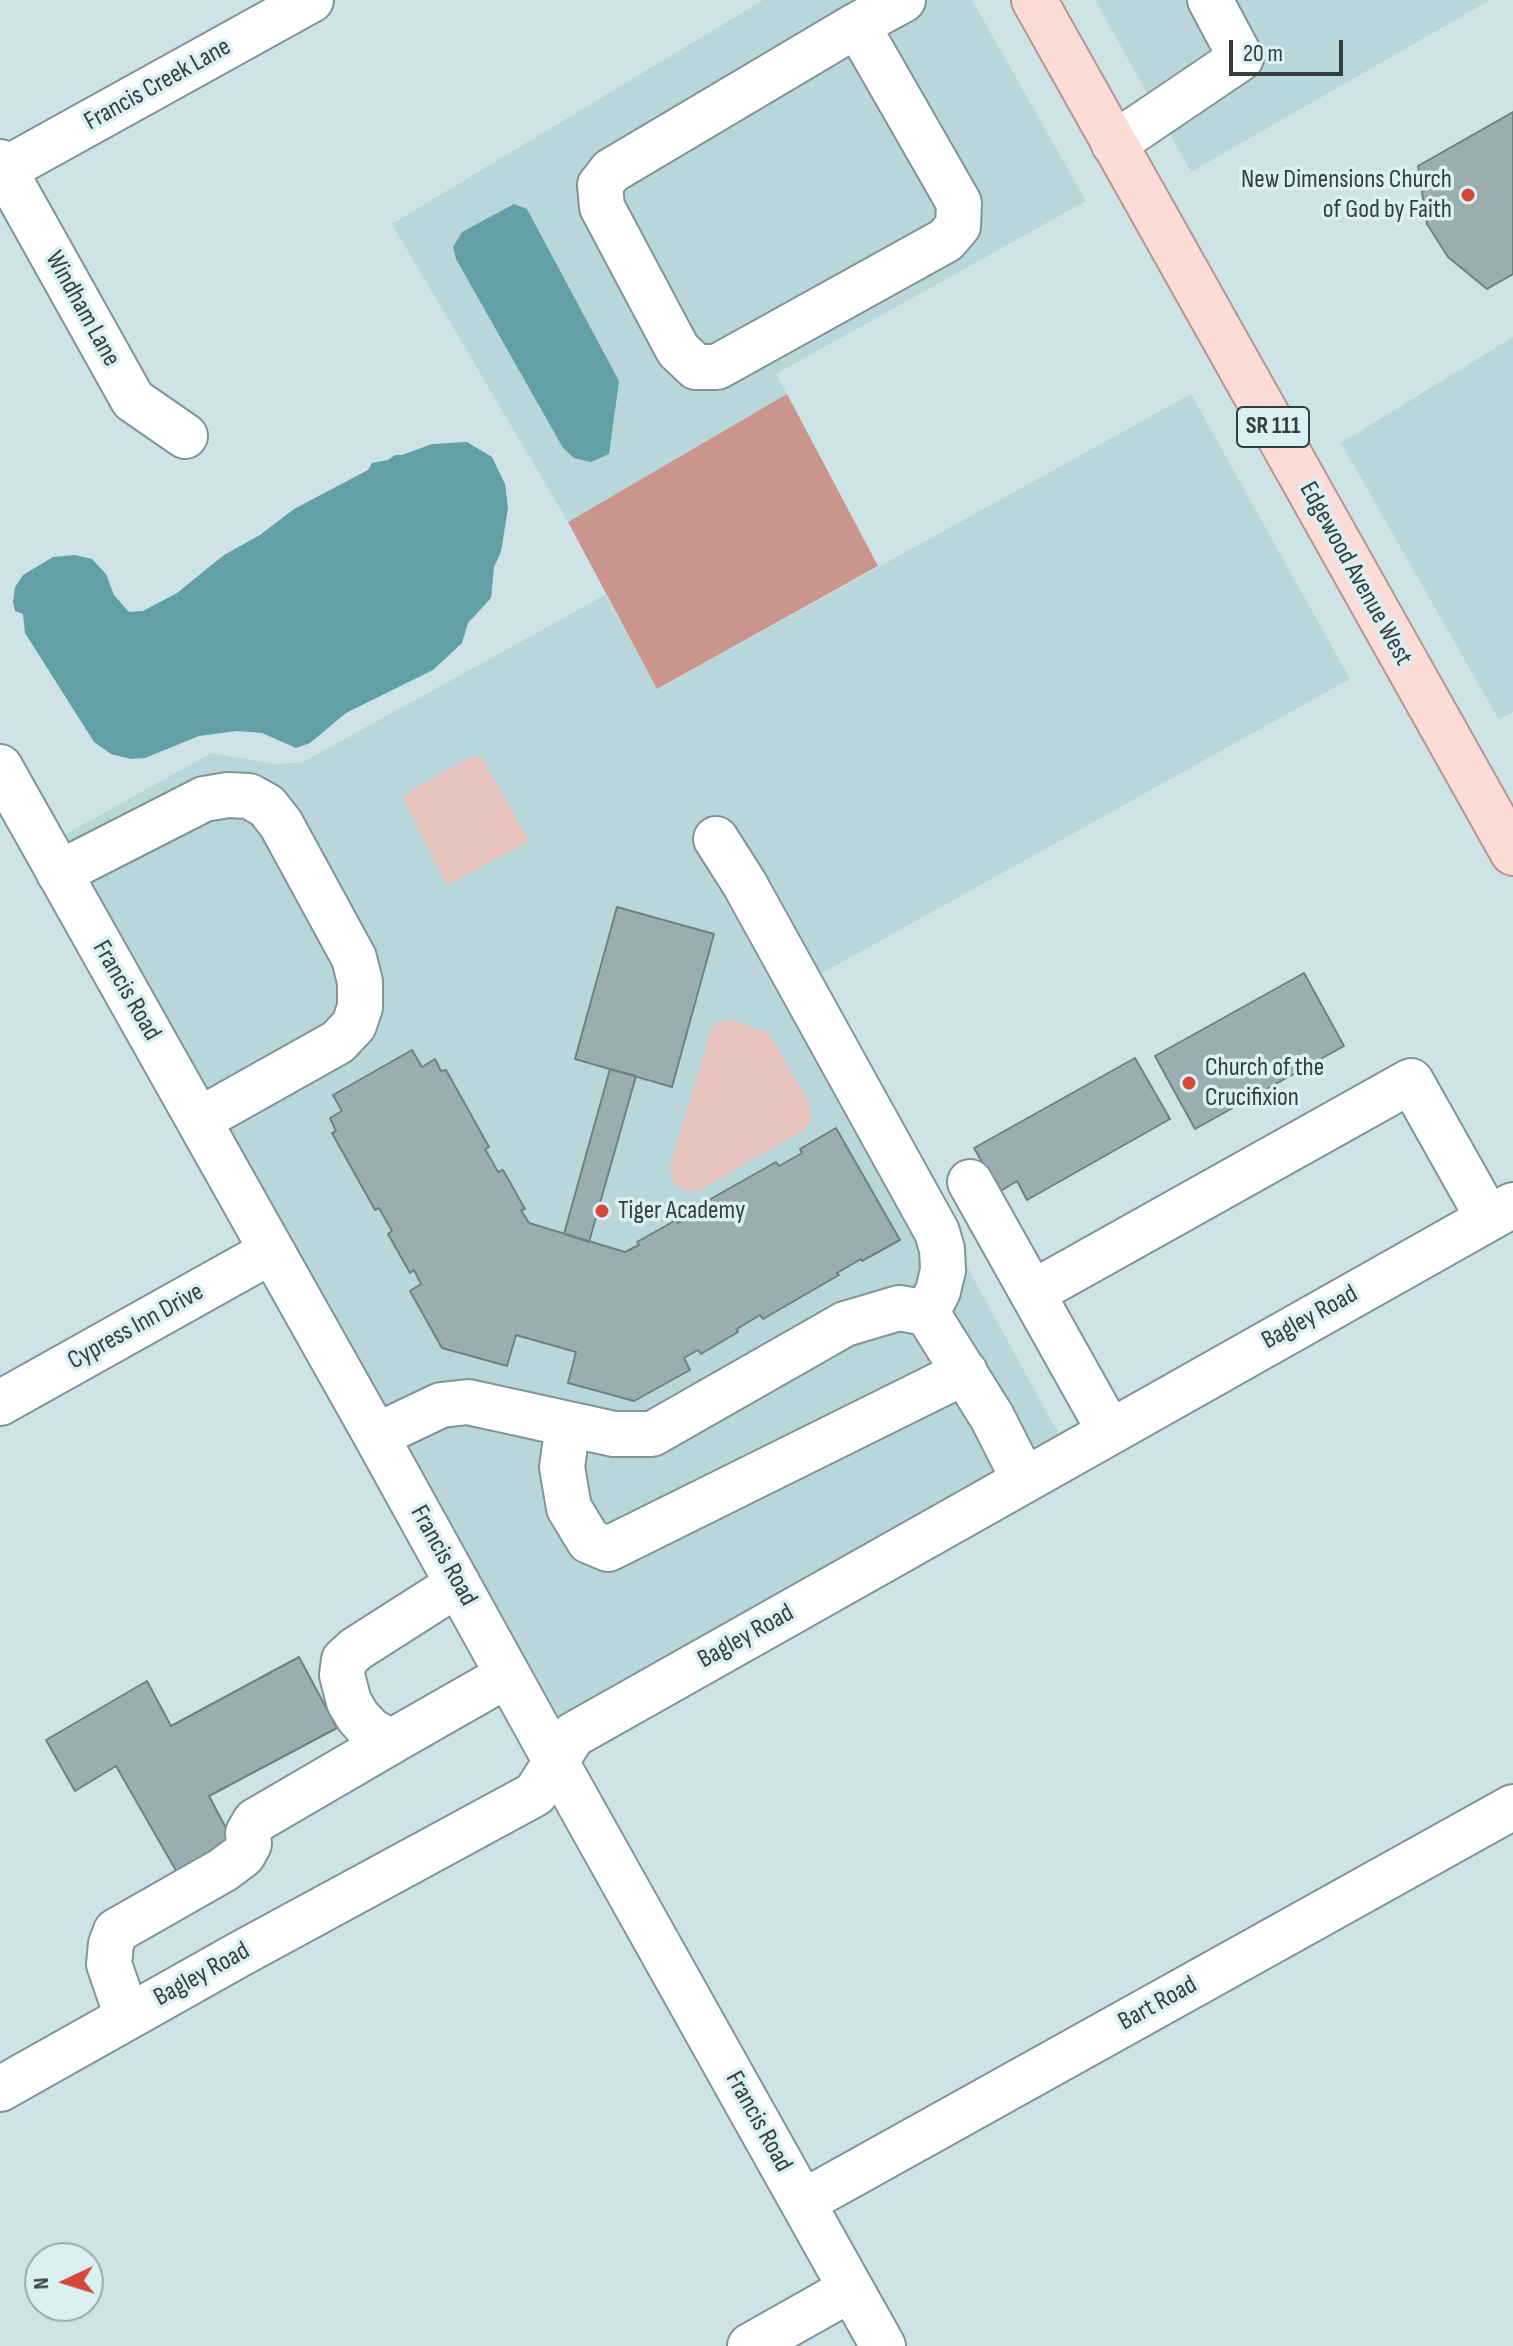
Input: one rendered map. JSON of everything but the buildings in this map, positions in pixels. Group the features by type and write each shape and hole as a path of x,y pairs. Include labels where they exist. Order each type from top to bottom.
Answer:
{"main road":[{"name":"Edgewood Avenue West","path":"1034,0 1513,853"}],"street":[{"name":"Francis Creek Lane","path":"2,166 311,0"},
{"path":"857,25 959,203 958,226 946,240 717,367 696,367 678,350 602,207 600,185 611,171 857,25 903,0"},
{"path":"1114,144 1241,58 1210,0"},
{"name":"Windham Lane","path":"2,166 133,400 185,436"},
{"name":"Francis Road","path":"0,767 883,2346"},
{"path":"59,873 204,799 249,796 267,806 281,824 354,958 360,982 360,1007 354,1025 338,1042 199,1120"},
{"path":"716,839 744,883 937,1232 943,1270 938,1291 927,1313"},
{"path":"1032,1293 1411,1081 1500,1212"},
{"path":"970,1182 1110,1432"},
{"name":"Bagley Road","path":"0,2089 535,1794 573,1735 1500,1212"},
{"name":"Cypress Inn Drive","path":"0,1403 272,1251"},
{"path":"376,1436 441,1405 468,1402 614,1434 652,1434 845,1324 899,1308 927,1313 992,1417 1024,1480"},
{"path":"568,1424 562,1467 569,1508 589,1541 608,1549 965,1372"},
{"path":"394,1740 370,1730 358,1717 345,1688 342,1675 344,1660 356,1649 458,1584"},
{"path":"131,2015 121,1999 109,1964 116,1931 223,1870 243,1855 249,1844 248,1833 255,1821 508,1675"},
{"name":"Bart Road","path":"803,2202 1513,1807"},
{"path":"750,2346 851,2289"}],"shaded area":[{"path":"763,0 972,0 1086,201 776,374 787,394 568,522 392,224"},
{"path":"1095,0 1490,0 1191,172"},
{"path":"1513,337 1513,712 1499,720 1341,443"},
{"path":"787,394 878,566 657,689 568,522"},
{"name":"Tiger Academy","path":"1191,394 1350,679 810,980 1063,1442 555,1723 59,838 211,753 276,764 303,762 605,595 658,689"},
{"path":"473,756 481,756 529,841 447,885 403,798"},
{"path":"731,1020 765,1031 771,1037 808,1100 812,1116 806,1129 700,1190 687,1191 673,1182 670,1167 711,1030 717,1023"}],"water":[{"path":"514,204 527,209 619,381 609,454 591,462 574,458 563,448 456,259 453,247 462,232"},
{"path":"467,442 492,457 505,484 508,508 501,552 494,567 491,598 468,623 462,643 433,670 346,713 310,743 296,748 262,733 237,731 199,736 145,758 131,759 111,754 94,742 25,633 23,614 15,611 15,587 23,575 53,557 75,555 92,559 106,574 114,595 129,612 143,611 177,593 224,555 260,535 294,509 368,470 372,463 432,444"}],"place":[{"name":"New Dimensions Church of God by Faith","path":"1468,195"},
{"name":"Church of the Crucifixion","path":"1189,1083"},
{"name":"Tiger Academy","path":"602,1211"}]}
